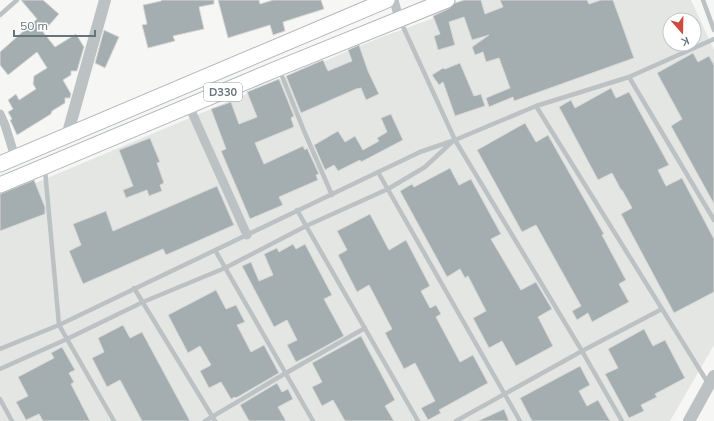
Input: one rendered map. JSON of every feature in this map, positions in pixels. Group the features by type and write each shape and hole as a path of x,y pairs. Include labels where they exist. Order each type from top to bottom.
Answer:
{"main road":[{"name":"D330","path":"0,164 387,0"},
{"name":"D330","path":"0,186 279,68 447,0"}],"street":[{"path":"67,136 105,0"},
{"path":"394,0 399,19"},
{"path":"189,106 246,235"},
{"path":"0,114 15,157"},
{"path":"689,421 712,380"}],"lane":[{"path":"0,15 17,0"},
{"path":"703,0 714,30"},
{"path":"399,19 455,140 582,351 622,421"},
{"path":"0,349 59,324 420,152 455,140 536,106 629,77 714,39"},
{"path":"279,68 332,195"},
{"path":"629,77 714,220"},
{"path":"536,106 662,309 712,380"},
{"path":"0,369 68,339 142,302 225,268 306,226 388,189 425,167 455,140"},
{"path":"45,166 59,324 114,421"},
{"path":"378,172 520,421"},
{"path":"297,210 418,421"},
{"path":"214,250 314,421"},
{"path":"134,288 214,419"},
{"path":"456,421 582,351 662,309"},
{"path":"205,421 214,419 286,373 365,328"},
{"path":"0,399 12,421"}],"shaded area":[{"path":"483,0 691,0 697,12 662,12 662,52 702,52 702,24 714,50 714,345 670,421 0,421 0,198 379,38"}],"building":[{"path":"21,0 43,0 59,14 43,32 55,47 76,34 84,47 77,71 71,71 71,75 63,80 71,94 70,98 65,98 65,103 52,111 51,114 17,135 10,120 12,119 8,112 13,109 8,100 16,94 19,100 36,89 33,84 34,76 47,68 37,52 8,75 0,65 0,52 37,19"},
{"path":"162,0 214,0 214,4 199,7 204,29 173,36 175,41 148,48 142,25 147,24 143,5"},
{"path":"218,0 259,0 260,4 273,0 321,0 324,9 283,22 285,31 273,35 270,25 228,38"},
{"path":"464,0 481,0 485,14 503,7 500,0 587,0 589,4 601,0 613,0 634,58 514,101 513,97 489,107 486,98 510,88 499,58 486,62 483,52 475,55 472,47 489,35 472,40 464,17 449,22 455,45 438,50 434,36 440,34 433,16 450,8 455,3"},
{"path":"104,30 119,37 105,68 95,63"},
{"path":"359,45 368,71 379,94 366,100 361,88 356,89 301,113 286,76 323,60 328,71 352,61 348,50"},
{"path":"693,53 698,62 709,56 714,65 714,204 671,126 682,119 657,73"},
{"path":"460,63 474,96 481,94 485,106 455,116 443,82 439,85 432,75 443,68 445,69"},
{"path":"279,79 294,116 291,118 294,127 255,143 264,164 303,146 305,150 307,148 319,174 316,175 318,180 279,197 283,205 250,219 221,151 226,149 211,109 231,102 239,124 257,117 247,92"},
{"path":"611,88 616,98 629,92 669,165 658,170 666,186 682,178 714,239 714,292 674,313 621,214 632,208 622,190 612,173 598,180 559,107 571,100 575,108"},
{"path":"391,114 403,140 361,162 360,160 338,171 334,165 325,170 314,145 338,131 345,142 355,136 363,150 379,141 377,138 387,132 381,118"},
{"path":"525,123 536,142 548,135 604,234 602,235 626,280 619,284 629,302 592,322 588,313 577,320 572,311 581,306 536,225 522,232 477,150"},
{"path":"150,138 160,162 157,163 164,183 160,185 162,191 149,196 147,190 126,198 123,190 133,186 119,150"},
{"path":"450,168 459,185 471,179 501,234 491,239 521,290 536,282 552,309 538,317 553,346 516,366 502,341 489,348 473,318 486,311 468,276 465,278 460,269 447,277 400,191 412,184 414,187"},
{"path":"34,180 45,207 45,214 0,231 0,194"},
{"path":"217,186 234,225 166,255 163,249 83,284 69,251 81,245 73,224 106,211 113,231"},
{"path":"370,214 389,250 406,240 430,286 421,291 430,308 436,305 441,314 436,317 460,362 473,355 488,383 439,410 441,413 428,420 421,408 435,401 415,363 404,369 385,333 392,329 369,285 357,292 338,255 347,250 337,231"},
{"path":"293,244 296,249 305,244 332,295 324,299 344,336 296,362 287,345 297,340 287,320 274,327 242,266 251,262 259,281 273,275 264,254 277,248 279,252"},
{"path":"216,290 226,309 236,305 245,322 237,325 251,352 264,345 279,373 236,398 231,399 221,382 209,388 200,371 211,365 200,346 188,353 168,315"},
{"path":"123,325 130,338 142,332 190,421 142,421 120,380 107,387 92,358 104,352 98,338"},
{"path":"644,329 653,346 665,340 685,378 655,394 657,397 641,405 644,411 629,418 605,374 618,368 608,349"},
{"path":"361,336 395,400 385,406 394,421 345,421 333,400 322,406 312,387 322,382 312,363"},
{"path":"62,347 75,370 69,373 74,382 71,384 90,421 43,421 39,414 26,420 16,402 28,396 18,377 54,358 51,353"},
{"path":"580,366 590,385 579,391 587,406 598,400 610,421 532,421 520,398"},
{"path":"277,383 282,392 288,389 293,399 278,407 286,421 249,421 240,405"},
{"path":"504,409 509,421 478,421"}]}
